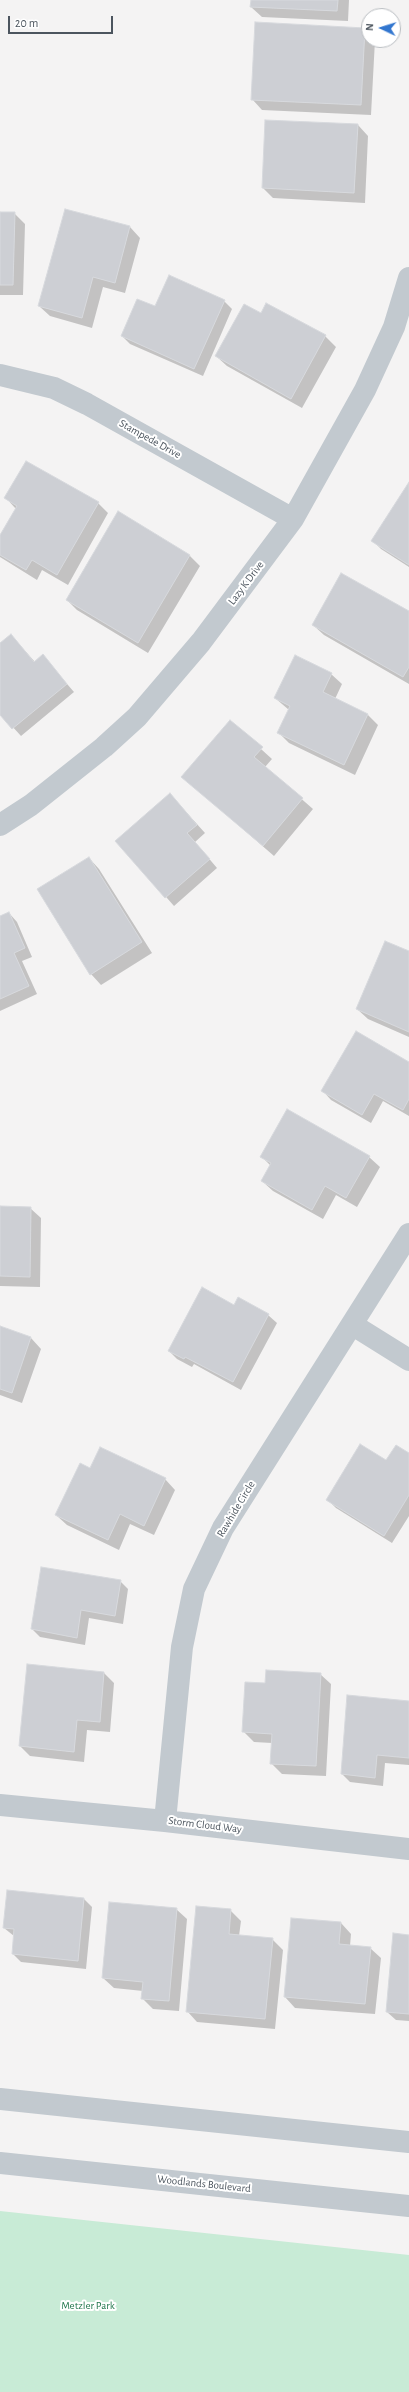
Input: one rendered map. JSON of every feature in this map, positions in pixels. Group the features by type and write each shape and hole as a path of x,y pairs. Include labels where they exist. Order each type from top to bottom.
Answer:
{"street":[{"name":"Lazy K Drive","path":"0,825 37,800 104,747 137,717 201,642 293,519 365,390 406,303 409,278"},
{"name":"Stampede Drive","path":"0,375 54,388 87,404 293,519"},
{"name":"Rawhide Circle","path":"165,1820 182,1647 194,1589 223,1528 353,1325 409,1234"},
{"path":"353,1325 409,1360"},
{"name":"Storm Cloud Way","path":"0,1805 165,1820 409,1849"},
{"path":"0,2099 409,2142"},
{"name":"Woodlands Boulevard","path":"0,2163 409,2206"}],"green space":[{"name":"Metzler Park","path":"0,2211 409,2255 409,2392 0,2392"}],"building":[{"path":"251,0 338,0 337,11 250,7"},
{"path":"255,22 361,28 361,48 364,48 361,105 251,100"},
{"path":"265,120 358,124 354,193 262,188"},
{"path":"65,209 130,226 115,283 93,277 82,318 38,306"},
{"path":"0,212 15,212 13,285 0,285"},
{"path":"169,275 225,300 194,369 121,336 137,299 155,306"},
{"path":"266,303 326,335 291,399 215,356 244,304 261,313"},
{"path":"26,461 99,502 57,575 32,560 26,570 0,555 0,535 17,506 4,498"},
{"path":"409,482 409,565 371,541"},
{"path":"118,511 190,555 138,643 66,600"},
{"path":"341,573 409,611 409,667 403,677 312,625"},
{"path":"11,634 34,662 43,654 67,684 12,729 0,715 0,643"},
{"path":"295,655 332,673 323,692 368,714 344,765 277,733 290,706 274,698"},
{"path":"230,720 263,747 254,757 303,798 263,846 181,777"},
{"path":"170,793 197,825 187,833 210,859 165,898 115,841"},
{"path":"89,857 142,942 90,975 37,889"},
{"path":"9,912 25,948 14,953 29,986 0,999 0,916"},
{"path":"385,941 409,951 409,1032 356,1009"},
{"path":"356,1031 409,1062 409,1099 403,1110 374,1094 362,1115 321,1091"},
{"path":"287,1109 370,1156 346,1198 325,1186 312,1210 261,1181 271,1163 260,1157"},
{"path":"0,1206 31,1207 30,1277 0,1276"},
{"path":"202,1287 234,1305 238,1297 269,1314 233,1382 185,1357 184,1359 168,1351"},
{"path":"0,1326 31,1337 12,1393 0,1389"},
{"path":"360,1444 386,1460 396,1445 409,1453 409,1495 384,1536 326,1500"},
{"path":"100,1447 166,1478 144,1526 120,1514 108,1540 55,1515 80,1463 90,1468"},
{"path":"41,1567 121,1580 115,1616 81,1610 77,1638 31,1629"},
{"path":"27,1664 104,1672 100,1722 77,1720 74,1752 19,1746"},
{"path":"266,1670 321,1673 316,1766 270,1764 272,1734 242,1732 245,1682 265,1683"},
{"path":"347,1695 409,1701 409,1758 377,1755 375,1778 341,1774"},
{"path":"7,1890 84,1898 78,1961 12,1954 14,1929 3,1928"},
{"path":"109,1902 177,1908 169,2001 141,1999 143,1982 102,1978"},
{"path":"196,1906 231,1909 229,1934 273,1938 265,2019 186,2012"},
{"path":"291,1918 341,1922 339,1944 371,1947 365,2004 284,1997"},
{"path":"393,1933 409,1935 409,2014 386,2012"}]}
